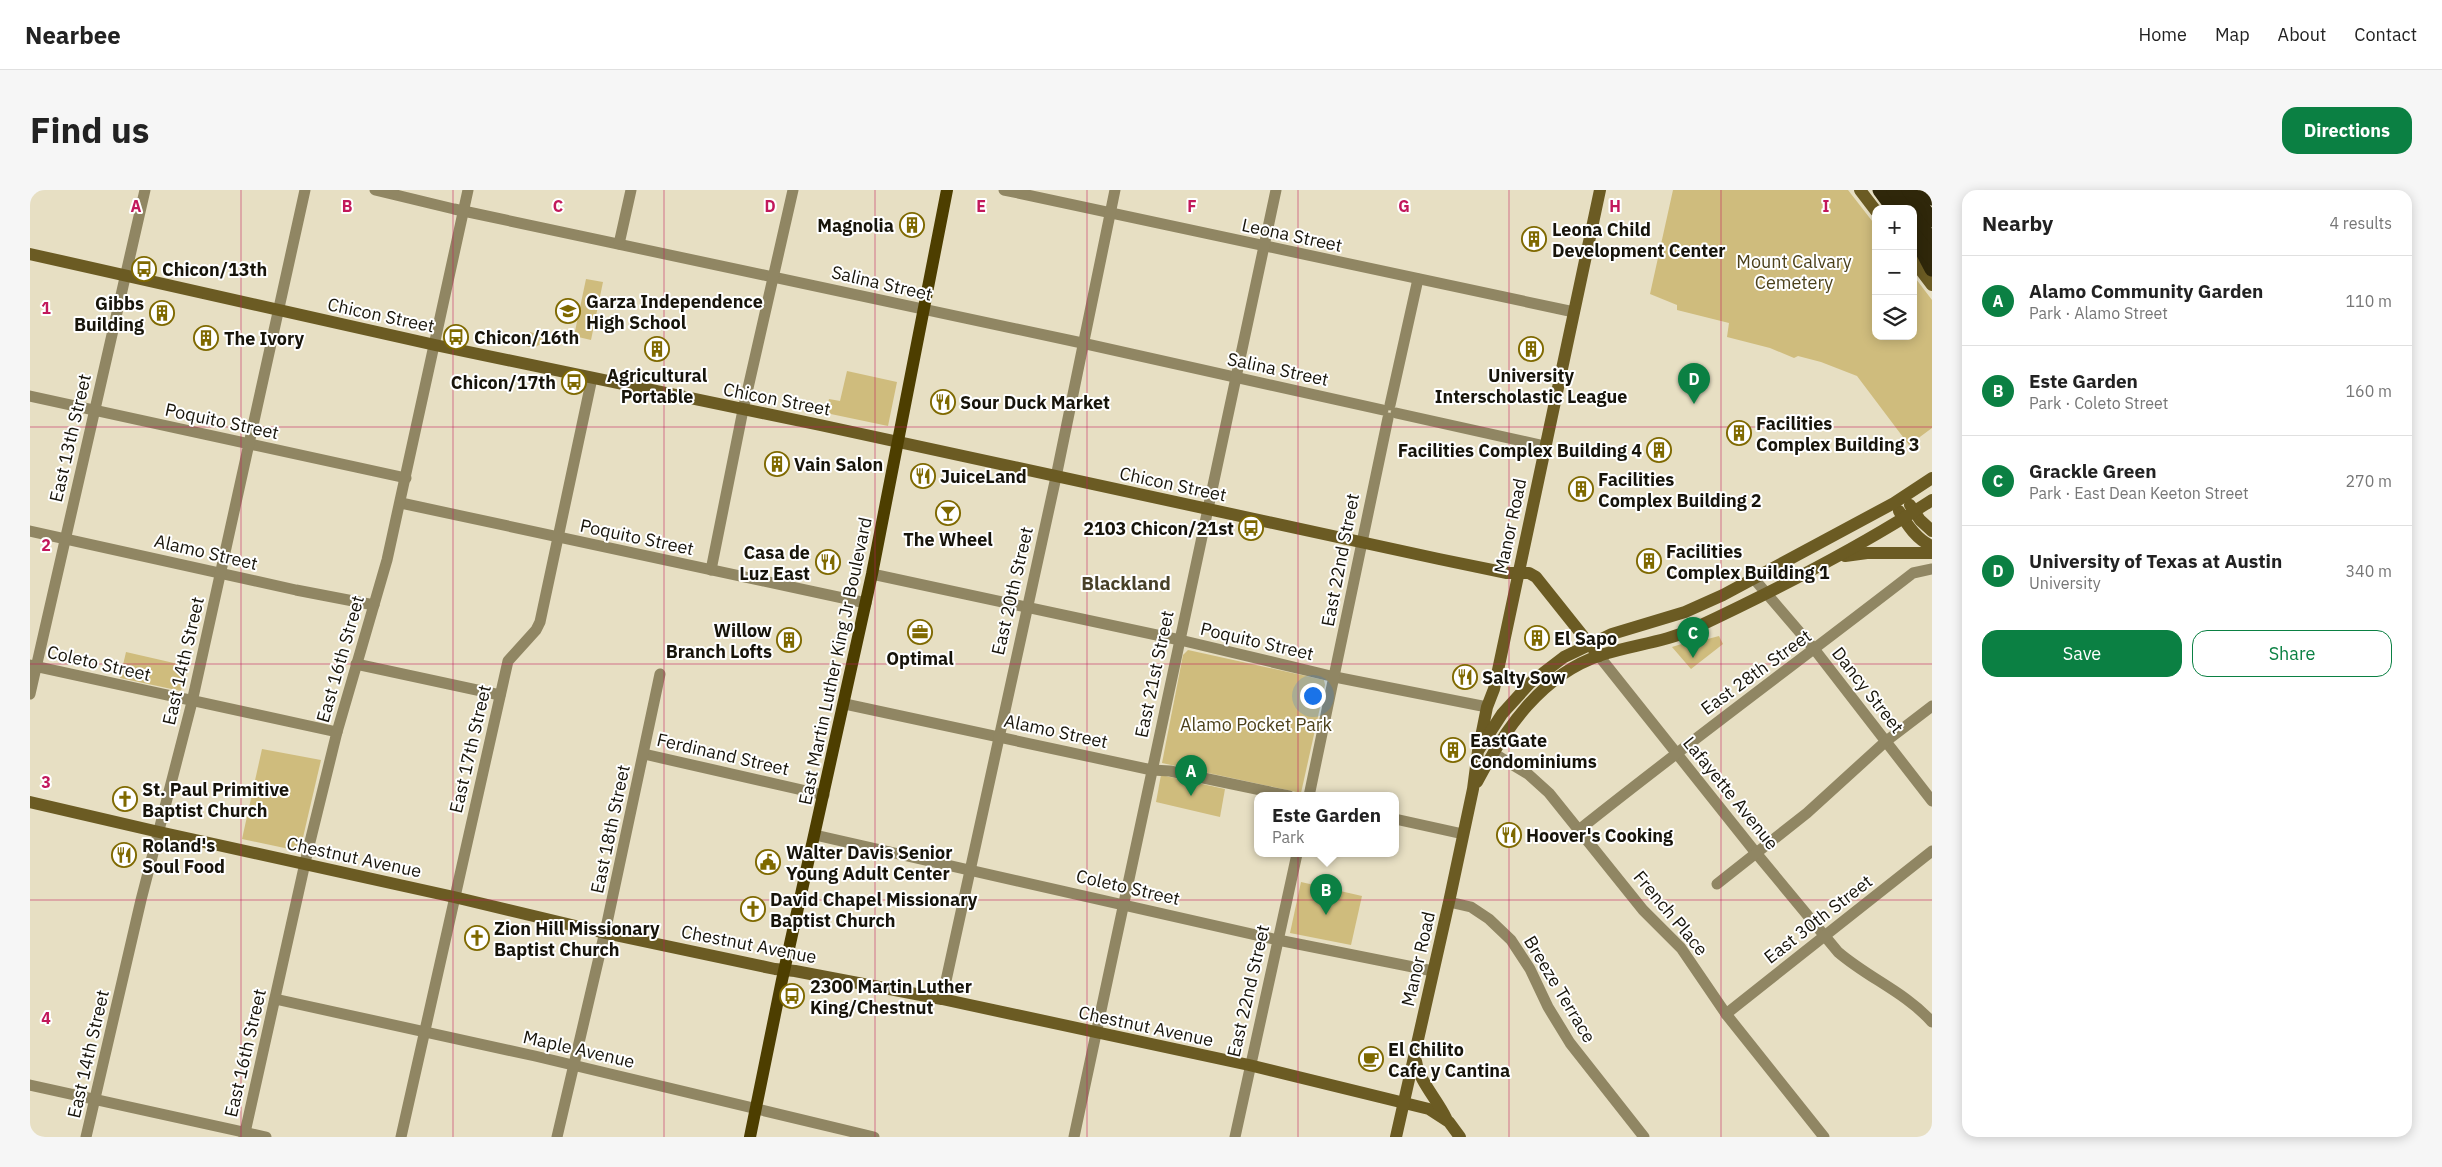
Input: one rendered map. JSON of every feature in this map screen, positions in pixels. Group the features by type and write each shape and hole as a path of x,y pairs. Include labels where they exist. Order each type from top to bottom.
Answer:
{"highway":[{"path":"1880,190 1891,205"},
{"path":"1892,190 1898,205"},
{"path":"1892,190 1905,205"},
{"path":"1909,190 1932,220"},
{"path":"1926,190 1932,198"},
{"path":"1917,221 1932,241"},
{"path":"1917,239 1932,258"},
{"path":"1917,242 1932,270"}],"main road":[{"name":"East Martin Luther King Jr Boulevard","path":"750,1137 784,970 845,704 925,311 947,190"},
{"name":"Manor Road","path":"1396,1137 1449,902 1473,789 1487,707 1494,689 1600,190"},
{"path":"1860,190 1872,206"},
{"name":"Chicon Street","path":"30,254 435,345 899,442 1507,573 1518,573"},
{"path":"1917,265 1932,285"},
{"path":"1478,752 1502,714 1530,683 1564,657 1589,643 1685,612 1755,580 1900,499 1932,478"},
{"path":"1900,499 1932,532"},
{"path":"1900,499 1903,518 1921,540 1932,546"},
{"path":"1473,789 1493,753 1514,722 1540,692 1572,668 1599,656 1692,629 1767,594 1827,563 1932,500"},
{"path":"1827,563 1851,554 1932,553"},
{"name":"Lafayette Avenue","path":"1518,573 1529,573 1536,577 1599,656"},
{"name":"Chestnut Avenue","path":"30,802 454,896 605,933 775,969 942,999 1249,1065 1429,1109 1448,1122"},
{"path":"1415,1056 1419,1075 1436,1098 1448,1122 1460,1137"}],"street":[{"name":"East 13th Street","path":"30,694 33,666 65,539 144,190"},
{"name":"East 14th Street","path":"86,1137 192,702 304,190"},
{"name":"Salina Street","path":"374,190 925,311 1082,343 1545,446"},
{"name":"East 16th Street","path":"244,1135 337,732 374,606 406,478 468,190"},
{"path":"619,244 632,190"},
{"path":"711,570 743,410 793,190"},
{"name":"Leona Street","path":"1004,190 1574,312"},
{"name":"East 20th Street","path":"942,999 1056,476 1115,190"},
{"name":"East 21st Street","path":"1074,1137 1234,378 1276,190"},
{"name":"East 22nd Street","path":"1310,792 1335,677 1361,542 1418,279"},
{"name":"East 17th Street","path":"401,1137 508,661 536,630 540,622 592,378"},
{"name":"Poquito Street","path":"30,396 406,478"},
{"name":"Poquito Street","path":"400,503 557,538 866,602"},
{"name":"Alamo Street","path":"30,531 220,574 374,606"},
{"name":"East 28th Street","path":"1580,829 1676,752 1815,650 1913,573 1932,568"},
{"name":"Poquito Street","path":"872,574 1180,640 1335,677 1487,707"},
{"name":"Dancy Street","path":"1755,580 1815,650 1932,801"},
{"name":"Lafayette Avenue","path":"1599,656 1825,937 1852,964 1908,999 1932,1022"},
{"path":"356,664 500,695"},
{"name":"Coleto Street","path":"33,666 337,732"},
{"name":"East 18th Street","path":"557,1137 605,933 660,674"},
{"name":"Alamo Street","path":"845,704 1152,770 1170,771 1270,792"},
{"path":"1717,884 1807,813 1885,742 1932,706"},
{"name":"French Place","path":"1493,753 1528,774 1580,829 1643,910 1681,948 1726,1014 1824,1137"},
{"name":"Ferdinand Street","path":"644,754 824,795"},
{"path":"1399,820 1463,834"},
{"name":"Coleto Street","path":"815,835 1278,940 1433,971"},
{"name":"East 30th Street","path":"1726,1014 1932,851"},
{"name":"East 22nd Street","path":"1235,1137 1295,857"},
{"name":"Breeze Terrace","path":"1449,902 1471,906 1489,919 1510,940 1530,969 1548,1008 1570,1043 1644,1137"},
{"name":"Maple Avenue","path":"276,999 574,1065 874,1137"},
{"path":"30,1085 244,1135 266,1137"}],"green space":[{"name":"Mount Calvary Cemetery","path":"1673,190 1848,190 1872,221 1872,340 1917,340 1917,280 1932,300 1932,428 1909,445 1857,376 1821,362 1798,356 1794,358 1770,348 1727,337 1729,323 1677,310 1677,305 1650,294"},
{"path":"586,279 603,282 591,340 574,336"},
{"path":"530,332 546,336 543,343 533,348 526,346"},
{"path":"847,371 897,382 888,426 826,413 829,399 840,401"},
{"path":"1719,636 1723,644 1691,669 1672,647 1694,640 1704,640"},
{"name":"Alamo Pocket Park","path":"1188,650 1324,680 1325,685 1301,792 1162,763 1183,655"},
{"path":"126,652 187,666 181,691 120,678"},
{"path":"262,749 321,760 301,846 294,850 242,839"},
{"path":"1161,775 1225,789 1220,817 1156,802"},
{"path":"1301,882 1362,896 1351,945 1290,933"}],"place":[{"name":"Magnolia","path":"912,225"},
{"name":"Leona Child Development Center","path":"1534,239"},
{"name":"Chicon/13th","path":"144,269"},
{"name":"Garza Independence High School","path":"568,311"},
{"name":"Gibbs Building","path":"162,313"},
{"name":"Chicon/16th","path":"456,337"},
{"name":"The Ivory","path":"206,338"},
{"name":"Agricultural Portable","path":"657,349"},
{"name":"University Interscholastic League","path":"1531,349"},
{"name":"Chicon/17th","path":"574,382"},
{"name":"Sour Duck Market","path":"943,402"},
{"name":"University of Texas at Austin","path":"1694,404"},
{"name":"Facilities Complex Building 3","path":"1739,433"},
{"name":"Facilities Complex Building 4","path":"1659,450"},
{"name":"Vain Salon","path":"777,464"},
{"name":"JuiceLand","path":"923,476"},
{"name":"Facilities Complex Building 2","path":"1581,489"},
{"name":"The Wheel","path":"948,513"},
{"name":"2103 Chicon/21st","path":"1251,528"},
{"name":"Facilities Complex Building 1","path":"1649,561"},
{"name":"Casa de Luz East","path":"828,562"},
{"name":"Optimal","path":"920,632"},
{"name":"El Sapo","path":"1537,638"},
{"name":"Willow Branch Lofts","path":"789,640"},
{"name":"Grackle Green","path":"1693,658"},
{"name":"Salty Sow","path":"1465,677"},
{"name":"EastGate Condominiums","path":"1453,750"},
{"name":"Alamo Community Garden","path":"1191,796"},
{"name":"St. Paul Primitive Baptist Church","path":"125,799"},
{"name":"Hoover's Cooking","path":"1509,835"},
{"name":"Roland's Soul Food","path":"124,855"},
{"name":"Walter Davis Senior Young Adult Center","path":"768,862"},
{"name":"David Chapel Missionary Baptist Church","path":"753,909"},
{"name":"Este Garden","path":"1326,915"},
{"name":"Zion Hill Missionary Baptist Church","path":"477,938"},
{"name":"2300 Martin Luther King/Chestnut","path":"792,996"},
{"name":"El Chilito Cafe y Cantina","path":"1371,1059"}],"district":[{"name":"Blackland","path":"1126,583"}]}
